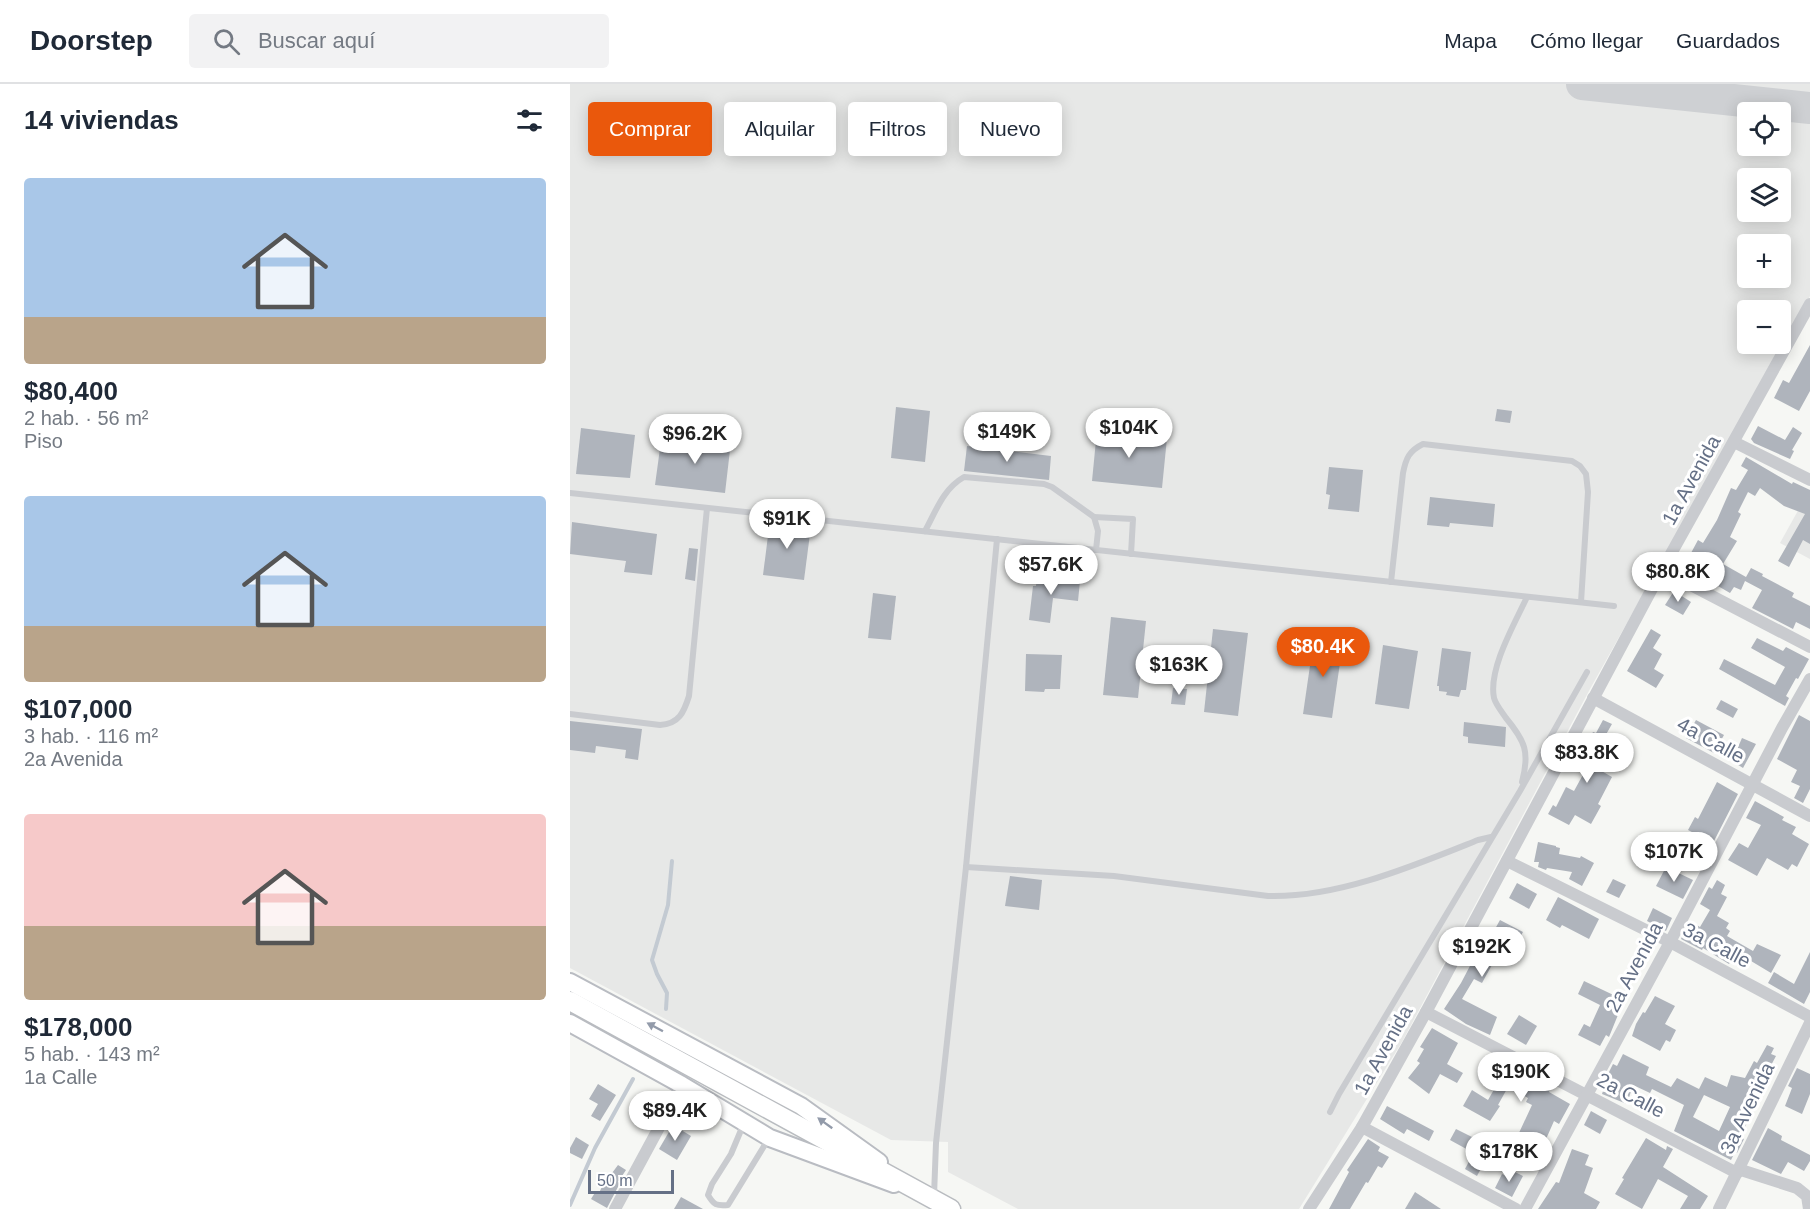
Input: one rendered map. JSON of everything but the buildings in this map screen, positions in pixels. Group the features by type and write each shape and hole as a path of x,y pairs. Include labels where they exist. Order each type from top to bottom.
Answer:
{"main road":[{"path":"570,1001 929,1201 951,1209"}],"street":[{"name":"1a Avenida","path":"1309,1209 1362,1127 1426,1012 1662,570 1809,309"},
{"path":"1734,442 1810,480"},
{"path":"1662,570 1810,647"},
{"name":"2a Avenida","path":"1525,1209 1810,679"},
{"name":"4a Calle","path":"1593,698 1810,816"},
{"name":"3a Calle","path":"1507,861 1670,942 1810,1017"},
{"path":"570,982 801,1106 929,1201"},
{"name":"2a Calle","path":"1426,1012 1737,1173 1741,1170 1797,1188 1807,1196 1809,1209"},
{"path":"570,1023 682,1085 770,1138 929,1201"},
{"name":"3a Avenida","path":"1719,1209 1810,1023"},
{"path":"615,1209 682,1085"},
{"path":"1362,1127 1516,1209"}],"lane":[{"path":"1391,582 1406,458 1412,450 1423,444 1572,461 1580,466 1586,474 1588,492 1581,602"},
{"path":"926,531 946,492 964,477 1044,484 1052,487 1094,517 1133,519 1131,554"},
{"path":"570,493 1614,606"},
{"path":"570,714 668,725 684,712 689,696 707,508"},
{"path":"1094,517 1098,531 1096,550"},
{"path":"929,1201 966,867 997,539"},
{"path":"1520,791 1528,762 1524,745 1494,699 1494,685 1497,667 1527,597"},
{"path":"1330,1113 1339,1094 1520,791 1587,672"},
{"path":"966,867 1114,876 1287,897 1384,876 1491,837"},
{"path":"744,1123 731,1154 712,1184 708,1195 713,1204 728,1205 770,1138"}],"shaded area":[{"path":"570,84 1810,84 1810,296 1791,330 1791,300 1737,300 1737,354 1778,354 1590,689 1402,1042 1299,1209 1018,1209 948,1172 948,1142 891,1140 570,968"},
{"path":"1810,489 1810,559 1780,543"}],"waterway":[{"path":"666,1009 667,993 652,960 668,905 672,861"},
{"path":"570,1205 595,1148 633,1079"}],"taxiway":[{"path":"1582,84 1810,108"}]}
